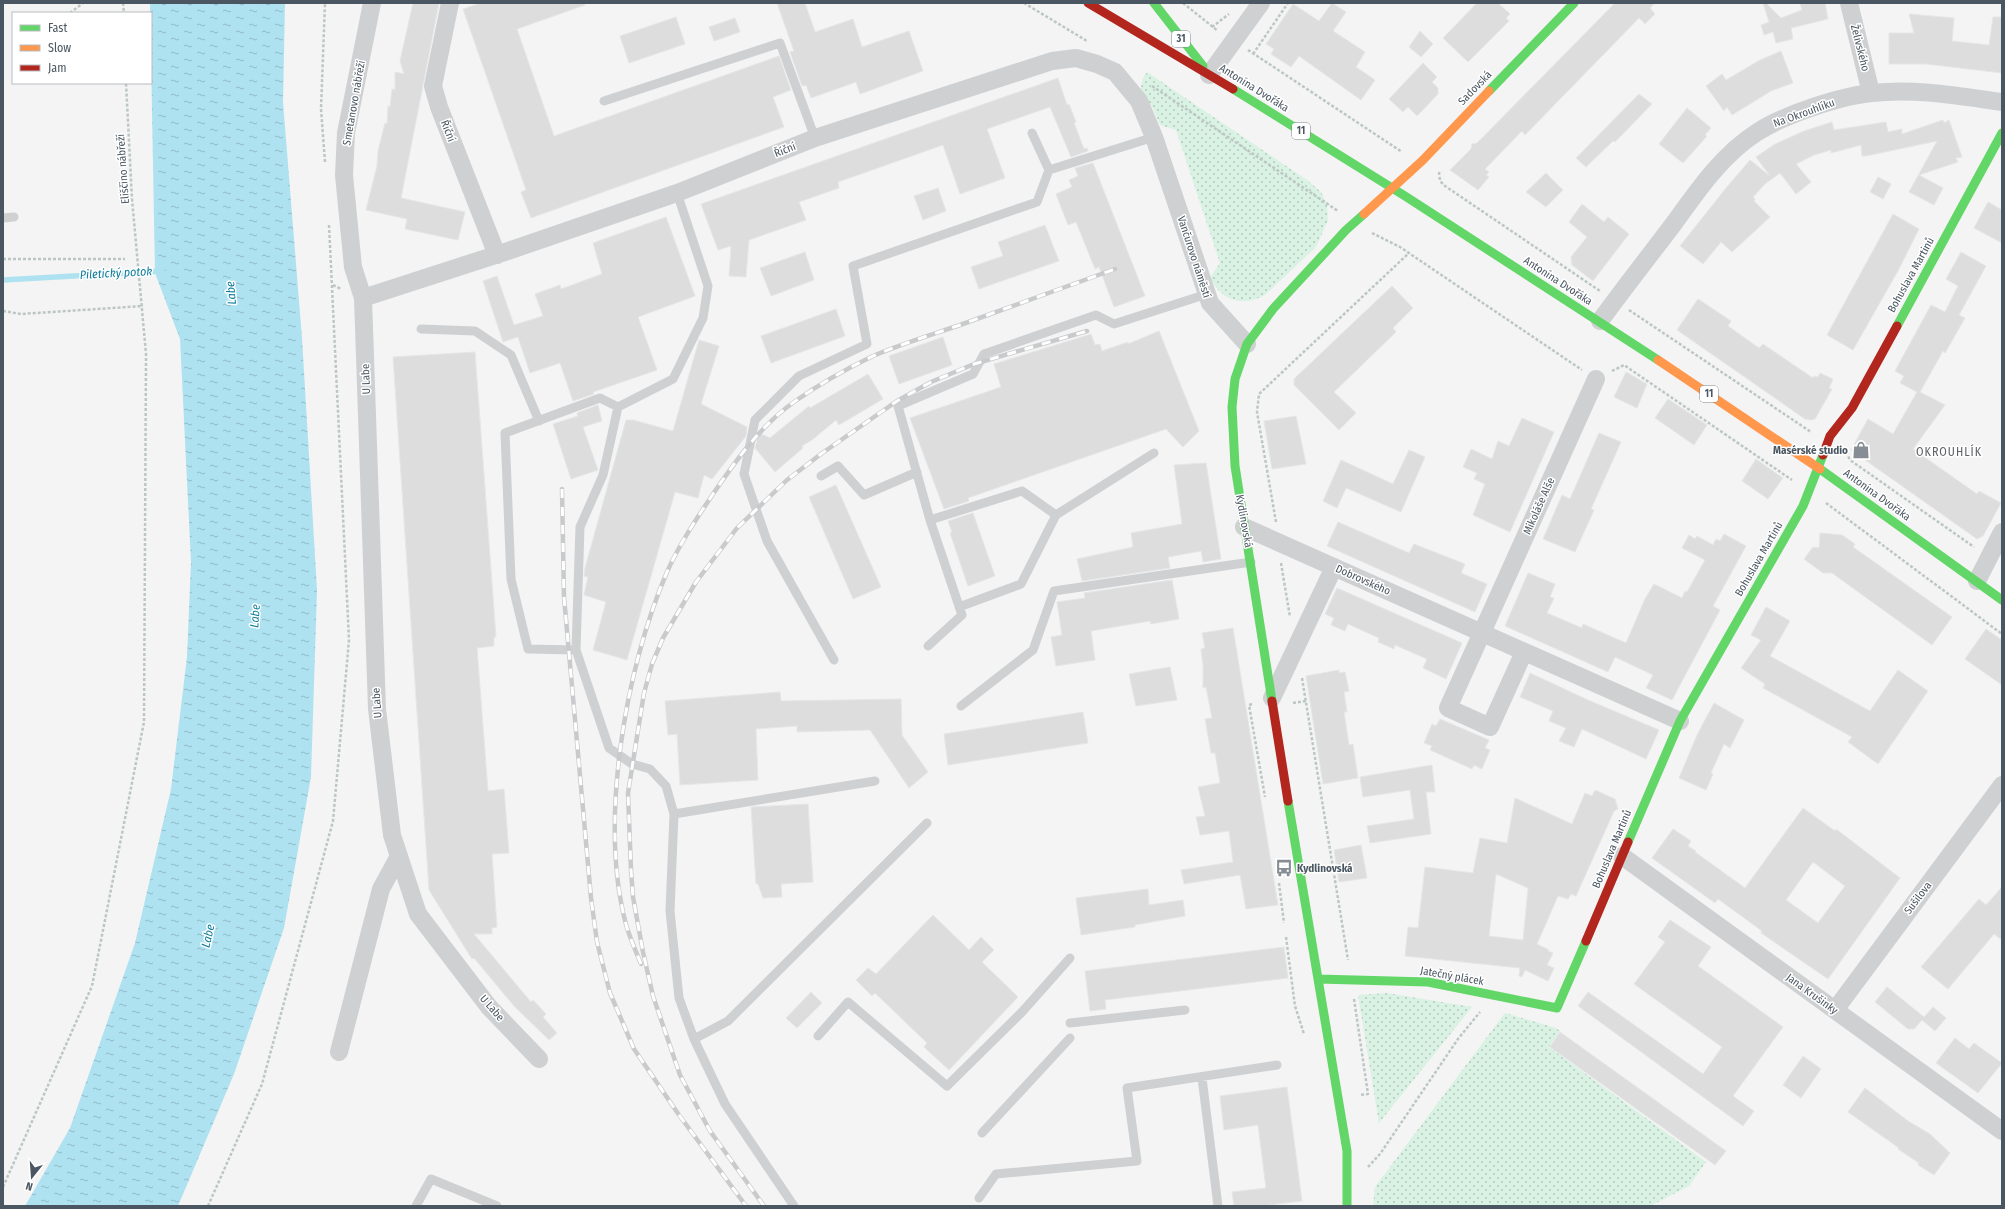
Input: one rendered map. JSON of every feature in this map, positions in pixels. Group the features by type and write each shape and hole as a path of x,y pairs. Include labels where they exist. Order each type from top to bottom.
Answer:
{"street":[{"name":"Smetanovo nábřeží","path":"363,298 353,267 344,175 346,133 372,3"},
{"name":"Říční","path":"450,3 433,86 439,107 498,254"},
{"name":"Antonína Dvořáka","path":"1088,3 1209,74 1391,188 1592,318 1600,321 1818,468 2002,600"},
{"name":"31","path":"1154,3 1209,74"},
{"path":"1209,74 1261,3"},
{"name":"Sadovská","path":"1391,188 1423,160 1574,3"},
{"name":"Želivského","path":"1849,3 1871,93"},
{"name":"Říční","path":"363,298 677,193 815,138 1052,61 1076,58"},
{"name":"Vančurovo náměstí","path":"1076,58 1097,64 1115,72 1139,101 1154,137 1206,294 1210,303 1247,344"},
{"name":"Na Okrouhlíku","path":"1600,321 1706,180 1732,153 1756,132 1787,117 1828,103 1871,93 1908,92 2002,102"},
{"name":"Bohuslava Martinů","path":"1557,1008 1680,721 1803,506 1832,433 1852,408 2002,133"},
{"path":"1247,344 1274,309 1354,222 1391,188"},
{"name":"U Labe","path":"363,298 377,709 392,835 418,914 489,1007 539,1059"},
{"name":"Kydlinovská","path":"1247,344 1235,379 1232,407 1235,466 1308,927 1347,1151 1347,1206"},
{"name":"Mikoláše Alše","path":"1481,633 1596,379"},
{"name":"Dobrovského","path":"1244,527 1680,721"},
{"path":"1977,581 1998,539"},
{"path":"1272,698 1334,567"},
{"path":"1481,633 1448,708 1469,718 1490,727 1524,652"},
{"name":"Sušilova","path":"1835,1010 2002,785"},
{"path":"339,1052 382,889 399,856"},
{"name":"Jana Krušinky","path":"1622,856 2002,1131"},
{"name":"Jatečný plácek","path":"1318,979 1428,982 1557,1008"}],"lane":[{"path":"604,101 780,43 815,138"},
{"path":"834,660 767,541 744,474 755,420 799,376 867,344 853,266 1037,202 1049,170 1032,133"},
{"path":"1049,170 1154,137"},
{"path":"618,407 673,379 703,318 708,286 677,193"},
{"path":"3,218 14,217"},
{"path":"928,646 962,615 930,520 898,406 973,374 984,354 1096,315 1114,324 1206,294"},
{"path":"422,329 475,331 511,355 539,421"},
{"path":"576,650 528,649 511,579 506,433 600,398 618,407"},
{"path":"618,407 604,475 580,527 576,650 609,748 632,764 650,770 666,786 674,814 670,911 680,998 694,1039 725,1104 794,1206"},
{"path":"959,607 1021,584 1056,514 1154,453"},
{"path":"821,476 838,466 864,495 917,472"},
{"path":"930,520 1022,491 1056,514"},
{"path":"962,706 1033,650 1054,591 1251,562"},
{"path":"674,814 875,781"},
{"path":"694,1039 728,1021 927,823"},
{"path":"818,1036 848,1002 947,1086 1022,1012 1070,958"},
{"path":"1070,1023 1185,1010"},
{"path":"982,1133 1070,1038"},
{"path":"979,1198 996,1174 1137,1161 1127,1088 1202,1078 1276,1065"},
{"path":"1202,1078 1218,1206"},
{"path":"416,1206 431,1179 497,1206"}],"path":[{"path":"71,12 83,3"},
{"path":"1024,3 1088,41"},
{"path":"1183,3 1212,27 1404,154"},
{"path":"1253,54 1288,3"},
{"path":"1212,27 1230,14 1234,8"},
{"name":"Eliščino nábřeží","path":"3,1187 92,986 144,722 146,354 132,199 126,84"},
{"path":"1149,84 1354,222 1409,253 1596,379 1624,365 1791,477 1794,485"},
{"path":"1439,171 1440,181 1445,186 1806,429 1816,434 1820,433 1824,428 1832,433"},
{"path":"1276,526 1257,412 1259,394 1409,253"},
{"path":"3,259 125,259"},
{"path":"208,1206 262,1084 333,821 349,640 333,285"},
{"path":"3,311 22,314 142,306"},
{"path":"1846,450 1850,460 1973,547 1982,547 1985,541 1998,539"},
{"path":"1803,506 1813,510 1820,503 1828,504 2002,634"},
{"path":"1280,560 1290,620"},
{"path":"1301,670 1348,961"},
{"path":"1286,937 1295,1006 1305,1035"},
{"path":"1353,991 1368,1094 1359,1095"},
{"path":"1365,1170 1380,1154 1458,1039 1494,995"}],"green space":[{"path":"1147,72 1307,180 1321,192 1327,205 1328,220 1316,247 1265,295 1248,301 1233,300 1220,292 1210,278 1220,263 1176,130 1160,125 1153,108 1140,91 1143,78"},
{"path":"1387,993 1472,1007 1379,1123 1358,995"},
{"path":"1505,1013 1556,1028 1560,1031 1549,1047 1706,1162 1689,1186 1650,1206 1373,1206 1375,1187"}],"water":[{"name":"Labe","path":"150,3 285,3 283,102 302,338 317,590 311,777 284,928 234,1074 178,1206 25,1206 70,1128 135,943 171,789 187,657 191,562 180,339 155,273 152,84 152,12 150,12"}],"building":[{"path":"413,3 439,3 401,198 465,212 458,240 405,229 407,219 366,210 377,166 378,151 385,123 387,124 388,106 390,107 392,89 395,90 395,72 404,74 400,61"},
{"path":"481,3 585,3 585,5 517,29 554,136 779,56 791,90 773,97 784,127 531,218 521,192 526,190 463,9"},
{"path":"777,3 805,3 815,32 853,19 862,47 909,31 923,71 860,94 856,82 811,98 806,85 802,86 790,52 794,51"},
{"path":"1332,3 1346,12 1333,31 1365,52 1356,67 1375,80 1361,100 1299,56 1291,67 1271,54 1274,49 1266,44 1293,4 1319,21"},
{"path":"1477,3 1498,3 1510,14 1506,18 1509,21 1468,62 1443,38"},
{"path":"1615,3 1655,3 1650,8 1655,14 1645,24 1639,18 1525,135 1522,131 1485,169 1489,172 1486,175 1489,177 1478,190 1450,170 1471,149 1472,144 1477,143"},
{"path":"1763,3 1766,3 1781,18 1802,10 1800,3 1825,3 1828,19 1791,28 1793,39 1776,43 1773,32 1764,35 1761,25 1769,22"},
{"path":"1909,14 1954,18 1952,41 1989,45 1993,17 2002,17 2002,73 1926,64 1889,64 1889,33 1914,33"},
{"path":"676,17 685,44 629,63 620,36"},
{"path":"735,18 740,32 714,41 709,27"},
{"path":"1420,31 1433,44 1421,57 1409,47"},
{"path":"1781,51 1793,83 1771,91 1732,115 1727,107 1724,111 1706,86 1722,74 1726,80 1760,60"},
{"path":"1423,63 1437,77 1432,82 1438,88 1438,94 1417,116 1408,107 1403,112 1389,99"},
{"path":"1058,78 1067,105 1069,104 1076,122 1074,123 1084,149 1087,148 1088,151 1071,157 1050,107 987,129 1005,178 960,194 943,145 838,182 839,188 799,202 806,220 749,240 746,277 729,276 731,246 718,250 701,204"},
{"path":"1639,94 1652,104 1615,142 1613,141 1586,167 1576,158"},
{"path":"1687,108 1711,128 1705,135 1707,136 1683,163 1659,144"},
{"path":"1943,120 1944,123 1949,120 1962,157 1956,158 1958,162 1919,175 1943,188 1934,205 1909,192 1937,141 1866,156 1862,156 1861,145 1831,153 1831,150 1814,155 1796,164 1811,182 1796,194 1780,173 1765,184 1753,197 1755,199 1754,201 1770,217 1732,252 1721,242 1703,264 1680,246 1750,160 1770,176 1756,157 1775,144 1804,131 1832,122 1834,130 1886,122 1888,132 1902,129 1902,134"},
{"path":"1093,163 1145,296 1114,307 1099,267 1095,269 1076,222 1068,225 1056,194 1072,187 1069,180 1078,176 1075,168"},
{"path":"1546,173 1563,190 1546,207 1526,192"},
{"path":"1878,177 1891,184 1883,199 1870,192"},
{"path":"938,188 946,211 923,220 914,196"},
{"path":"1988,202 2002,210 2002,243 1974,228"},
{"path":"1582,204 1604,222 1608,217 1629,234 1593,281 1572,265 1571,257 1587,237 1569,222"},
{"path":"1893,214 1919,229 1899,269 1853,350 1827,335"},
{"path":"666,217 695,296 638,317 657,370 593,392 594,394 573,401 560,363 530,373 518,337 503,342 483,281 497,276 514,325 543,316 535,294 560,285 561,289 602,274 593,243"},
{"path":"1045,225 1059,261 979,289 971,267 1003,256 998,242"},
{"path":"805,252 814,280 771,296 760,268"},
{"path":"1961,252 1986,266 1959,315 1965,318 1945,353 1943,351 1920,392 1945,405 1913,449 1977,494 1979,491 2001,503 1983,536 1977,539 1851,450 1868,419 1893,434 1917,392 1900,383 1904,376 1895,371 1931,305 1945,312 1958,286 1946,279"},
{"path":"1392,286 1413,308 1393,328 1396,332 1334,392 1356,413 1339,430 1294,385 1294,379"},
{"path":"1698,299 1731,321 1728,326 1759,348 1763,344 1813,378 1814,376 1818,377 1820,373 1833,379 1829,388 1832,389 1815,419 1805,419 1677,330"},
{"path":"836,309 845,336 771,363 761,336"},
{"path":"1159,331 1199,431 1183,447 1166,429 968,498 969,501 944,509 910,418 1001,387 994,364 1091,334 1095,345 1100,344 1102,351 1128,342 1128,344"},
{"path":"943,337 952,365 899,384 889,356"},
{"path":"699,340 719,346 701,404 747,427 746,436 712,479 704,475 698,498 675,492 627,660 593,650 606,602 584,595 588,577 584,576 585,568 626,420 633,420 673,431"},
{"path":"475,352 496,637 494,637 494,646 477,648 488,791 504,789 509,853 492,854 497,927 492,928 492,934 474,934 531,1002 533,1000 546,1014 543,1017 557,1033 549,1040 514,1006 474,958 472,959 429,890 393,357"},
{"path":"1626,372 1647,384 1637,408 1614,397"},
{"path":"868,374 883,399 839,425 836,420 812,440 802,446 803,448 775,472 755,448 759,433 770,438 809,406 810,408"},
{"path":"1668,399 1707,425 1694,445 1655,418"},
{"path":"598,405 602,421 583,427 598,470 571,479 553,424 578,416 577,413"},
{"path":"1296,416 1306,464 1272,469 1264,421"},
{"path":"1522,418 1554,432 1510,532 1473,515 1485,484 1474,479 1477,473 1463,467 1471,449 1492,459 1498,441 1509,446"},
{"path":"1599,433 1621,442 1591,509 1594,510 1575,552 1543,539 1562,495 1570,499"},
{"path":"1409,450 1425,457 1401,512 1346,488 1337,508 1323,501 1341,460 1393,484"},
{"path":"1756,459 1783,478 1768,499 1742,481"},
{"path":"1206,463 1221,559 1203,562 1201,551 1168,557 1170,568 1082,581 1077,559 1133,547 1131,533 1182,524 1174,465"},
{"path":"836,485 881,587 853,599 809,497"},
{"path":"973,513 995,576 968,586 950,533 952,532 948,521"},
{"path":"1338,522 1409,553 1414,544 1465,564 1461,573 1487,584 1475,612 1327,546"},
{"path":"1820,533 1842,535 1855,544 1853,547 1952,617 1932,645 1832,573 1823,573 1804,559 1813,547 1819,548"},
{"path":"1724,534 1746,546 1713,606 1720,610 1672,700 1646,688 1653,675 1615,657 1608,672 1505,626 1528,573 1555,584 1550,597 1554,598 1547,613 1582,628 1583,624 1626,643 1645,599 1654,584 1682,598 1685,591 1687,592 1705,560 1682,548 1689,535 1695,539 1697,536 1713,545 1716,539 1720,541"},
{"path":"1172,580 1179,619 1151,624 1150,621 1091,631 1095,660 1056,666 1051,637 1062,635 1057,602 1085,598 1084,593"},
{"path":"1337,588 1462,643 1446,679 1423,668 1427,659 1395,645 1394,649 1378,642 1379,638 1348,624 1345,631 1331,625 1334,618 1325,614"},
{"path":"1766,607 1790,621 1770,656 1870,711 1898,670 1928,691 1878,764 1848,742 1852,737 1763,688 1765,684 1741,668 1761,640 1751,635"},
{"path":"1233,628 1278,905 1246,909 1240,875 1184,884 1181,870 1233,862 1229,831 1200,835 1196,817 1205,816 1198,787 1220,783 1215,753 1211,753 1205,719 1212,718 1206,687 1203,688 1201,649 1205,648 1202,633"},
{"path":"1986,629 2002,640 2002,685 1965,659"},
{"path":"1170,667 1177,700 1136,706 1129,674"},
{"path":"1339,670 1339,673 1345,672 1349,691 1344,692 1347,712 1344,712 1349,745 1353,744 1358,778 1323,784 1306,676"},
{"path":"1530,673 1588,700 1659,730 1646,759 1582,729 1574,747 1559,741 1566,728 1549,721 1553,711 1520,697"},
{"path":"780,692 781,701 901,699 902,735 928,772 909,788 870,730 797,732 797,726 756,729 758,780 680,785 677,734 668,735 665,701"},
{"path":"1714,703 1744,720 1730,748 1724,744 1711,773 1713,774 1706,790 1679,778 1697,735"},
{"path":"1083,712 1088,743 948,765 944,734"},
{"path":"1440,719 1489,740 1485,748 1490,750 1482,769 1474,765 1472,769 1430,750 1432,746 1424,743 1432,724 1436,726"},
{"path":"1432,765 1435,792 1426,792 1431,834 1370,843 1367,826 1414,819 1410,790 1363,797 1360,777"},
{"path":"1595,790 1615,799 1618,809 1614,811 1576,896 1571,894 1568,899 1558,896 1537,944 1553,953 1547,965 1554,968 1548,981 1525,970 1522,977 1519,976 1520,968 1405,956 1408,927 1418,928 1425,867 1473,873 1480,838 1507,843 1515,798 1572,824 1585,793 1592,796","holes":["1496,874 1528,888 1523,940 1489,936"]},
{"path":"808,804 813,882 781,884 782,897 763,898 758,884 756,884 751,807"},
{"path":"1803,808 1835,831 1836,829 1900,878 1828,979 1761,933 1762,931 1718,899 1715,903 1652,858 1673,829 1691,841 1688,846 1696,851 1695,852 1745,888","holes":["1813,862 1845,886 1818,923 1786,900"]},
{"path":"1361,845 1367,878 1339,882 1334,850"},
{"path":"2002,887 2002,940 1994,934 1948,989 1921,967 1979,899 1986,905"},
{"path":"1148,889 1149,905 1183,900 1185,916 1135,925 1135,927 1081,935 1076,898"},
{"path":"933,915 969,950 981,937 994,950 982,962 1018,997 949,1070 924,1047 927,1043 875,993 872,996 856,980 868,968 876,974"},
{"path":"1670,920 1711,947 1698,966 1783,1027 1733,1096 1754,1111 1743,1126 1578,1006 1588,992 1703,1074 1722,1047 1634,984 1665,942 1658,937"},
{"path":"1284,947 1288,978 1105,1000 1106,1009 1090,1011 1085,971"},
{"path":"1887,987 1924,1017 1933,1007 1946,1018 1935,1031 1922,1020 1914,1029 1908,1029 1875,1002"},
{"path":"811,992 822,1003 797,1028 786,1018"},
{"path":"1560,1032 1726,1151 1715,1165 1550,1047"},
{"path":"1955,1038 1969,1049 1974,1043 2002,1063 1978,1093 1936,1063"},
{"path":"1803,1056 1821,1069 1801,1098 1783,1085"},
{"path":"1287,1087 1302,1201 1262,1206 1234,1206 1232,1192 1266,1188 1258,1125 1224,1130 1220,1096"},
{"path":"1865,1088 1908,1121 1930,1134 1950,1153 1934,1175 1918,1165 1919,1163 1848,1112"}],"waterway":[{"name":"Piletický potok","path":"3,280 162,271"}],"railway":[{"path":"641,964 627,928 619,887 615,843 616,796 620,748 628,700 639,654 652,611 667,572 677,552 711,497 738,458 770,422 794,402 842,372 873,356 894,348 1115,269"},
{"path":"764,1206 710,1131 680,1075 653,996 643,952 633,897 628,793 644,693 652,664 663,638 696,582 737,528 787,480 821,454 897,401 931,382 974,364 1087,331"},
{"path":"562,489 564,597 591,898 597,942 610,993 634,1049 679,1115 746,1206"}],"traffic: fast":[{"path":"1154,3 1203,66"},
{"path":"1489,91 1574,3"},
{"path":"1233,89 1405,196 1658,360"},
{"path":"1897,326 2002,133"},
{"path":"1272,701 1235,466 1232,407 1235,379 1247,344 1273,309 1346,230 1364,214"},
{"path":"1628,842 1680,721 1803,506 1823,455"},
{"path":"1820,469 2002,600"},
{"path":"1288,801 1347,1151 1347,1206"},
{"path":"1318,979 1428,982 1557,1008 1586,941"}],"traffic: slow":[{"path":"1364,214 1423,160 1489,91"},
{"path":"1658,360 1820,469"}],"traffic: jam":[{"path":"1088,3 1233,89"},
{"path":"1823,455 1830,436 1852,408 1897,326"},
{"path":"1272,701 1288,801"},
{"path":"1586,941 1628,842"}],"place":[{"name":"Masérské studio","path":"1861,450"},
{"name":"Kydlinovská","path":"1284,868"}],"district":[{"name":"OKROUHLÍK","path":"1949,452"}]}
